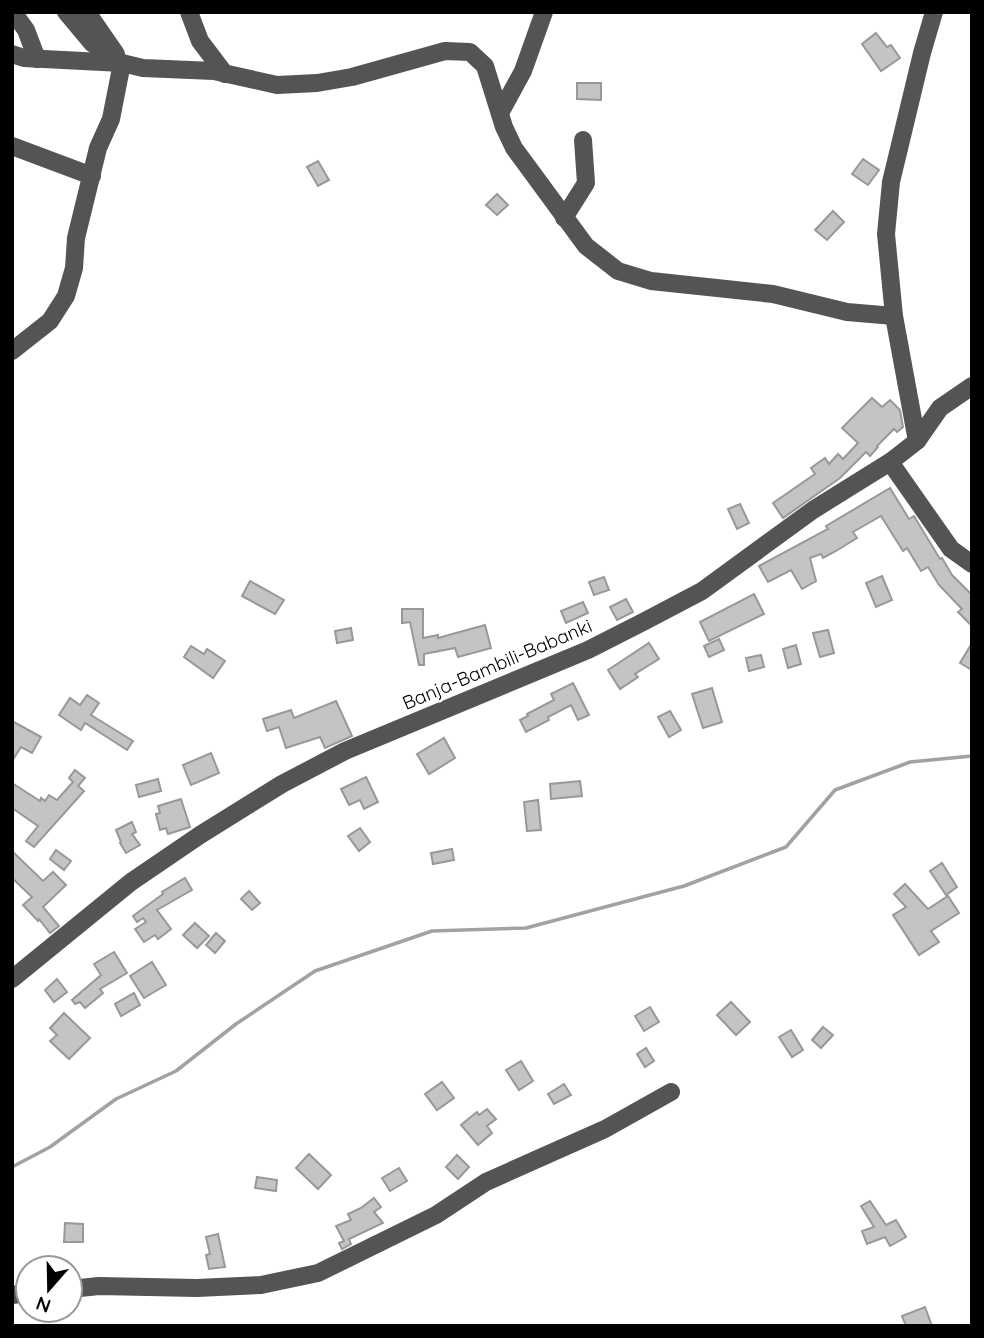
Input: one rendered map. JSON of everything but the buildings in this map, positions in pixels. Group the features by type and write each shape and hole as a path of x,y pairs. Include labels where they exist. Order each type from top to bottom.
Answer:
{"street":[{"path":"13,12 26,30 37,59"},
{"path":"66,12 92,43 122,63"},
{"path":"12,351 50,321 66,296 74,268 76,238 98,148 111,119 122,63 88,12"},
{"path":"189,12 200,41 225,74"},
{"path":"500,113 523,71 544,12"},
{"path":"917,441 894,316 886,234 891,182 933,12"},
{"path":"12,54 24,58 122,63 143,68 225,74 277,85 317,83 397,66 445,51 470,52 485,66 514,148 586,246 618,271 651,281 773,294 847,312 894,316"},
{"path":"564,218 586,183 583,140"},
{"path":"12,146 92,176"},
{"name":"Banja-Bambili-Babanki","path":"12,979 131,882 282,783 345,751 588,650 702,591 813,510 890,462 917,441 940,408 972,386"},
{"path":"890,462 951,549 972,564"},
{"path":"84,1288 261,1285 318,1273 436,1215 486,1182 605,1129 671,1092"}],"waterway":[{"path":"12,1167 50,1147 116,1099 176,1071 236,1024 315,971 432,931 526,928 684,886 786,847 835,790 910,762 972,756"}]}
